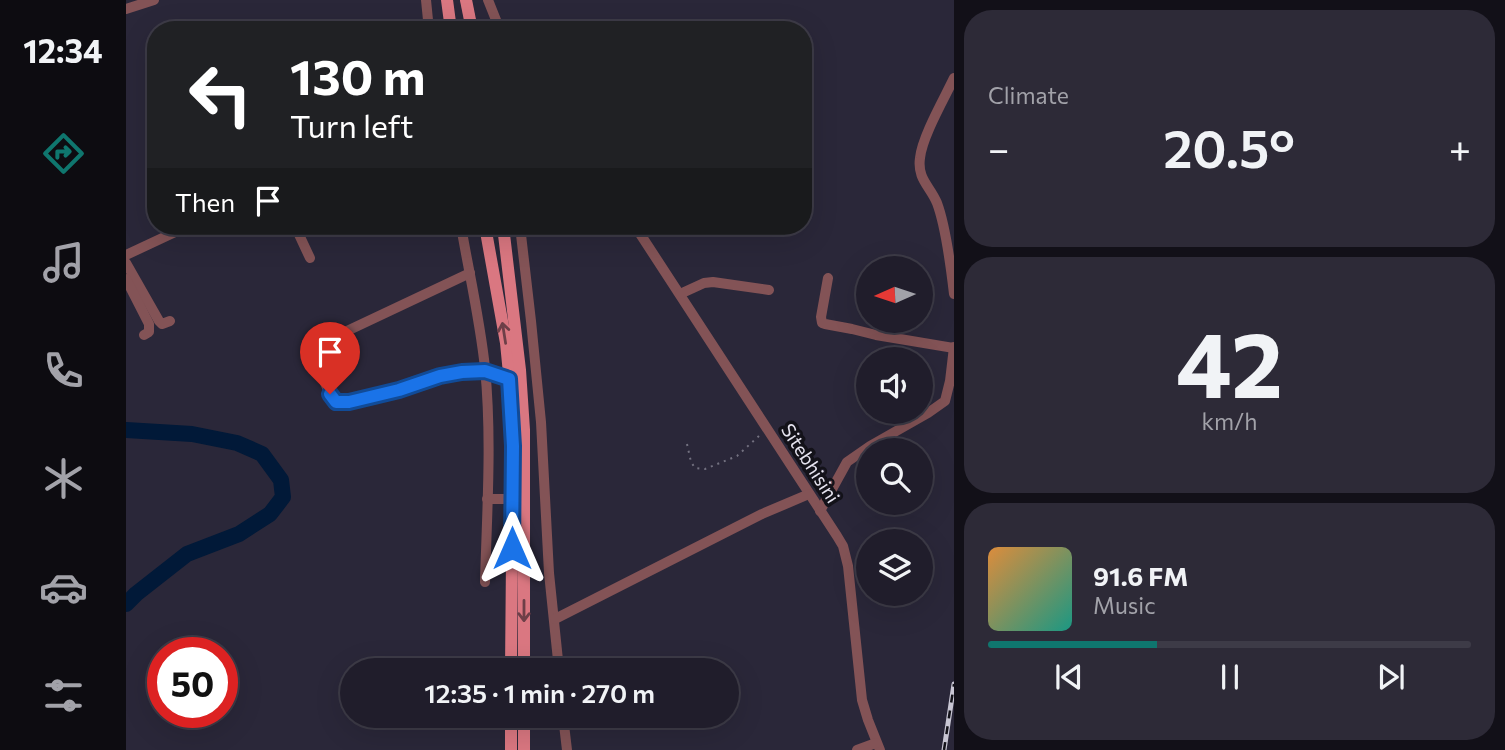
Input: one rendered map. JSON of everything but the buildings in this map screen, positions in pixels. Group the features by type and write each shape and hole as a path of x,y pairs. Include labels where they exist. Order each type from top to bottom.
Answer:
{"main road":[{"path":"447,0 450,21"},
{"path":"466,0 470,21"},
{"path":"487,235 506,342 513,446 511,658"},
{"path":"504,235 518,346 524,430 524,658"},
{"path":"511,728 511,750"},
{"path":"524,728 524,750"}],"street":[{"path":"126,9 153,0"},
{"path":"426,0 428,21"},
{"path":"488,0 496,21"},
{"path":"954,78 919,160 920,172 937,203 942,220 954,294"},
{"path":"126,255 169,235"},
{"path":"299,235 310,258"},
{"path":"463,235 485,371 485,582"},
{"path":"521,235 540,410 549,573 558,658"},
{"name":"Sitebhisini","path":"641,235 843,546 862,700 878,746"},
{"path":"126,263 159,321 162,324 170,321"},
{"path":"470,273 330,339 314,351 314,359 334,401 341,403 462,372 485,371 509,379"},
{"path":"820,511 847,462 945,401 954,348 822,323 828,278"},
{"path":"126,279 149,324 149,332 144,335"},
{"path":"680,294 704,283 713,282 769,290"},
{"path":"555,619 762,514 809,494"},
{"path":"487,499 512,499"},
{"path":"564,728 567,750"},
{"path":"857,750 878,746"}],"path":[{"path":"687,444 695,468 705,469 737,456 759,436 766,425"}],"waterway":[{"path":"126,430 192,434 237,443 262,454 281,480 283,497 270,514 239,534 187,554 126,604"}],"railway":[{"path":"944,750 954,684"}],"route":[{"path":"330,394 336,402 349,402 399,390 440,376 475,370 509,379 513,446 512,548"}]}
